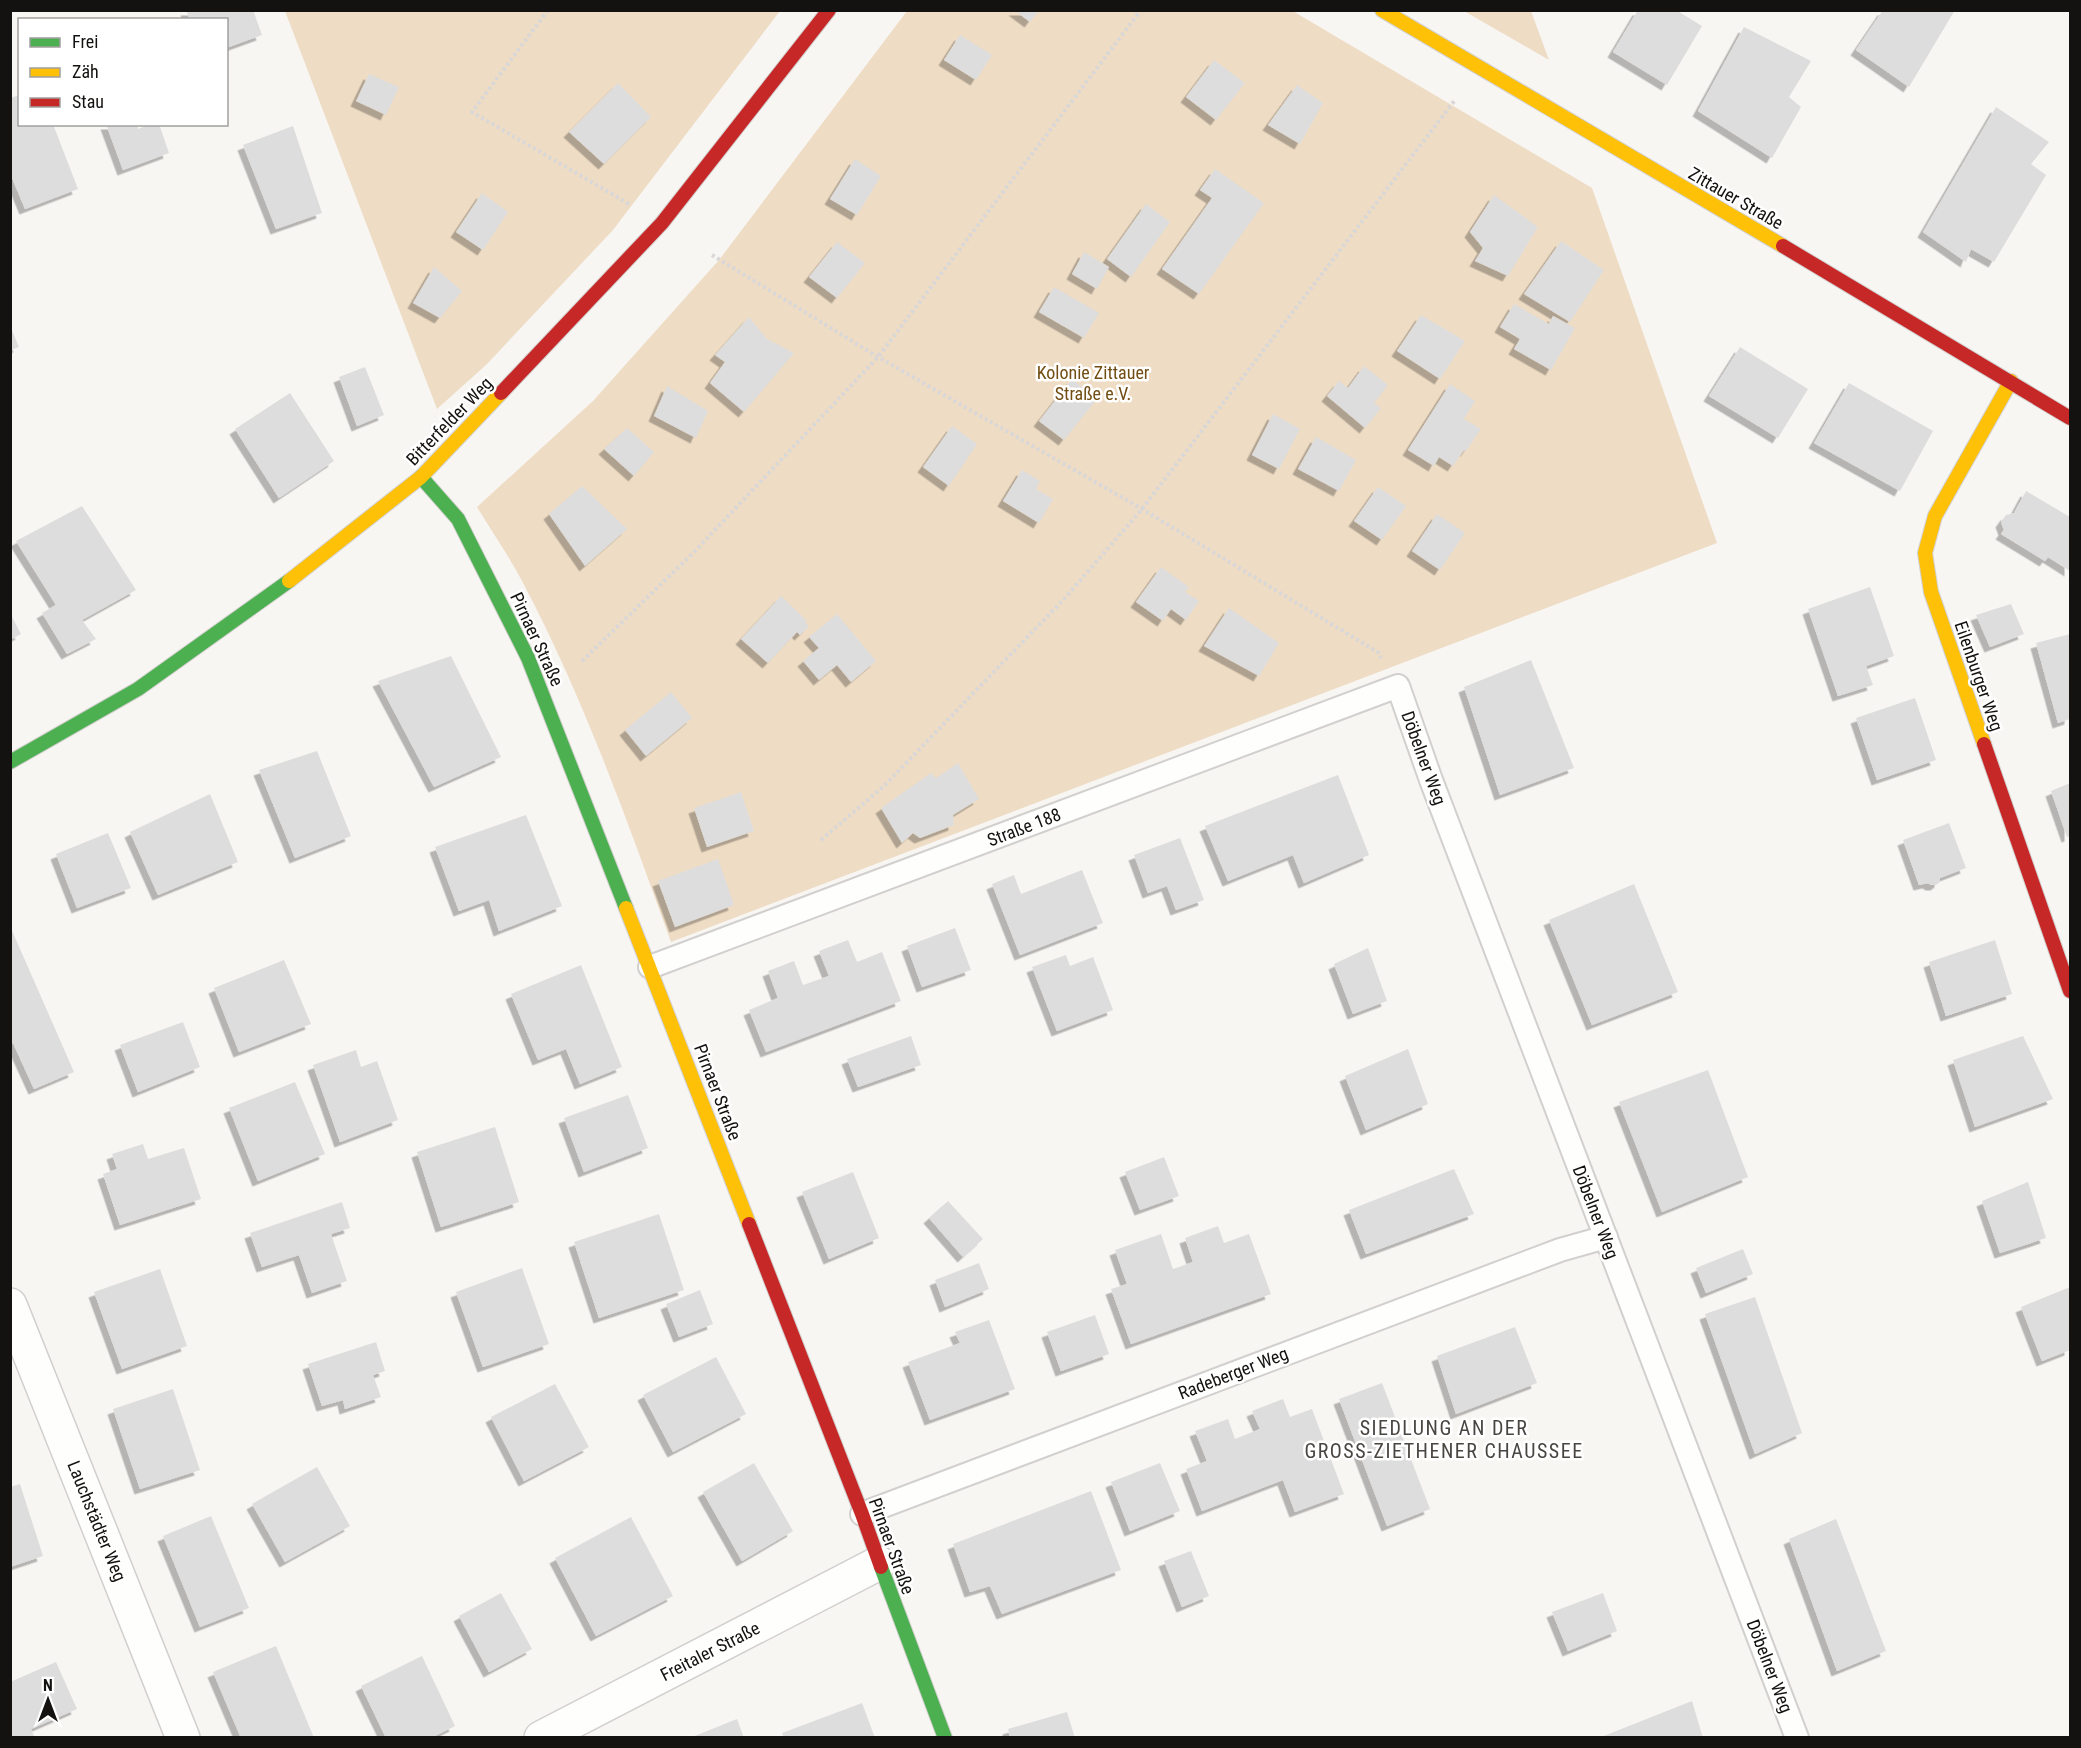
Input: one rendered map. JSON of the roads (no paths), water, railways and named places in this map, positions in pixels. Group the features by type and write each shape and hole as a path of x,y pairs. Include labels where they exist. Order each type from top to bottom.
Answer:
{"street":[{"name":"Bitterfelder Weg","path":"10,762 138,689 286,584 421,477 662,223 829,10"},
{"name":"Zittauer Straße","path":"1382,10 2012,381 2070,418"},
{"name":"Eilenburger Weg","path":"2012,381 1935,516 1925,554 1931,592 2070,991"},
{"name":"Pirnaer Straße","path":"421,477 458,519 528,658 862,1514 945,1737"},
{"name":"Lauchstädter Weg","path":"10,1305 183,1737"},
{"name":"Freitaler Straße","path":"541,1737 879,1563"}],"lane":[{"name":"Straße 188","path":"650,968 1398,686"},
{"name":"Döbelner Weg","path":"1398,686 1797,1737"},
{"name":"Radeberger Weg","path":"862,1514 1560,1250 1606,1237"}],"district":[{"name":"SIEDLUNG AN DER GROSS-ZIETHENER CHAUSSEE","path":"1444,1440"}],"park label":[{"name":"Kolonie Zittauer Straße e.V.","path":"1093,382"}]}
